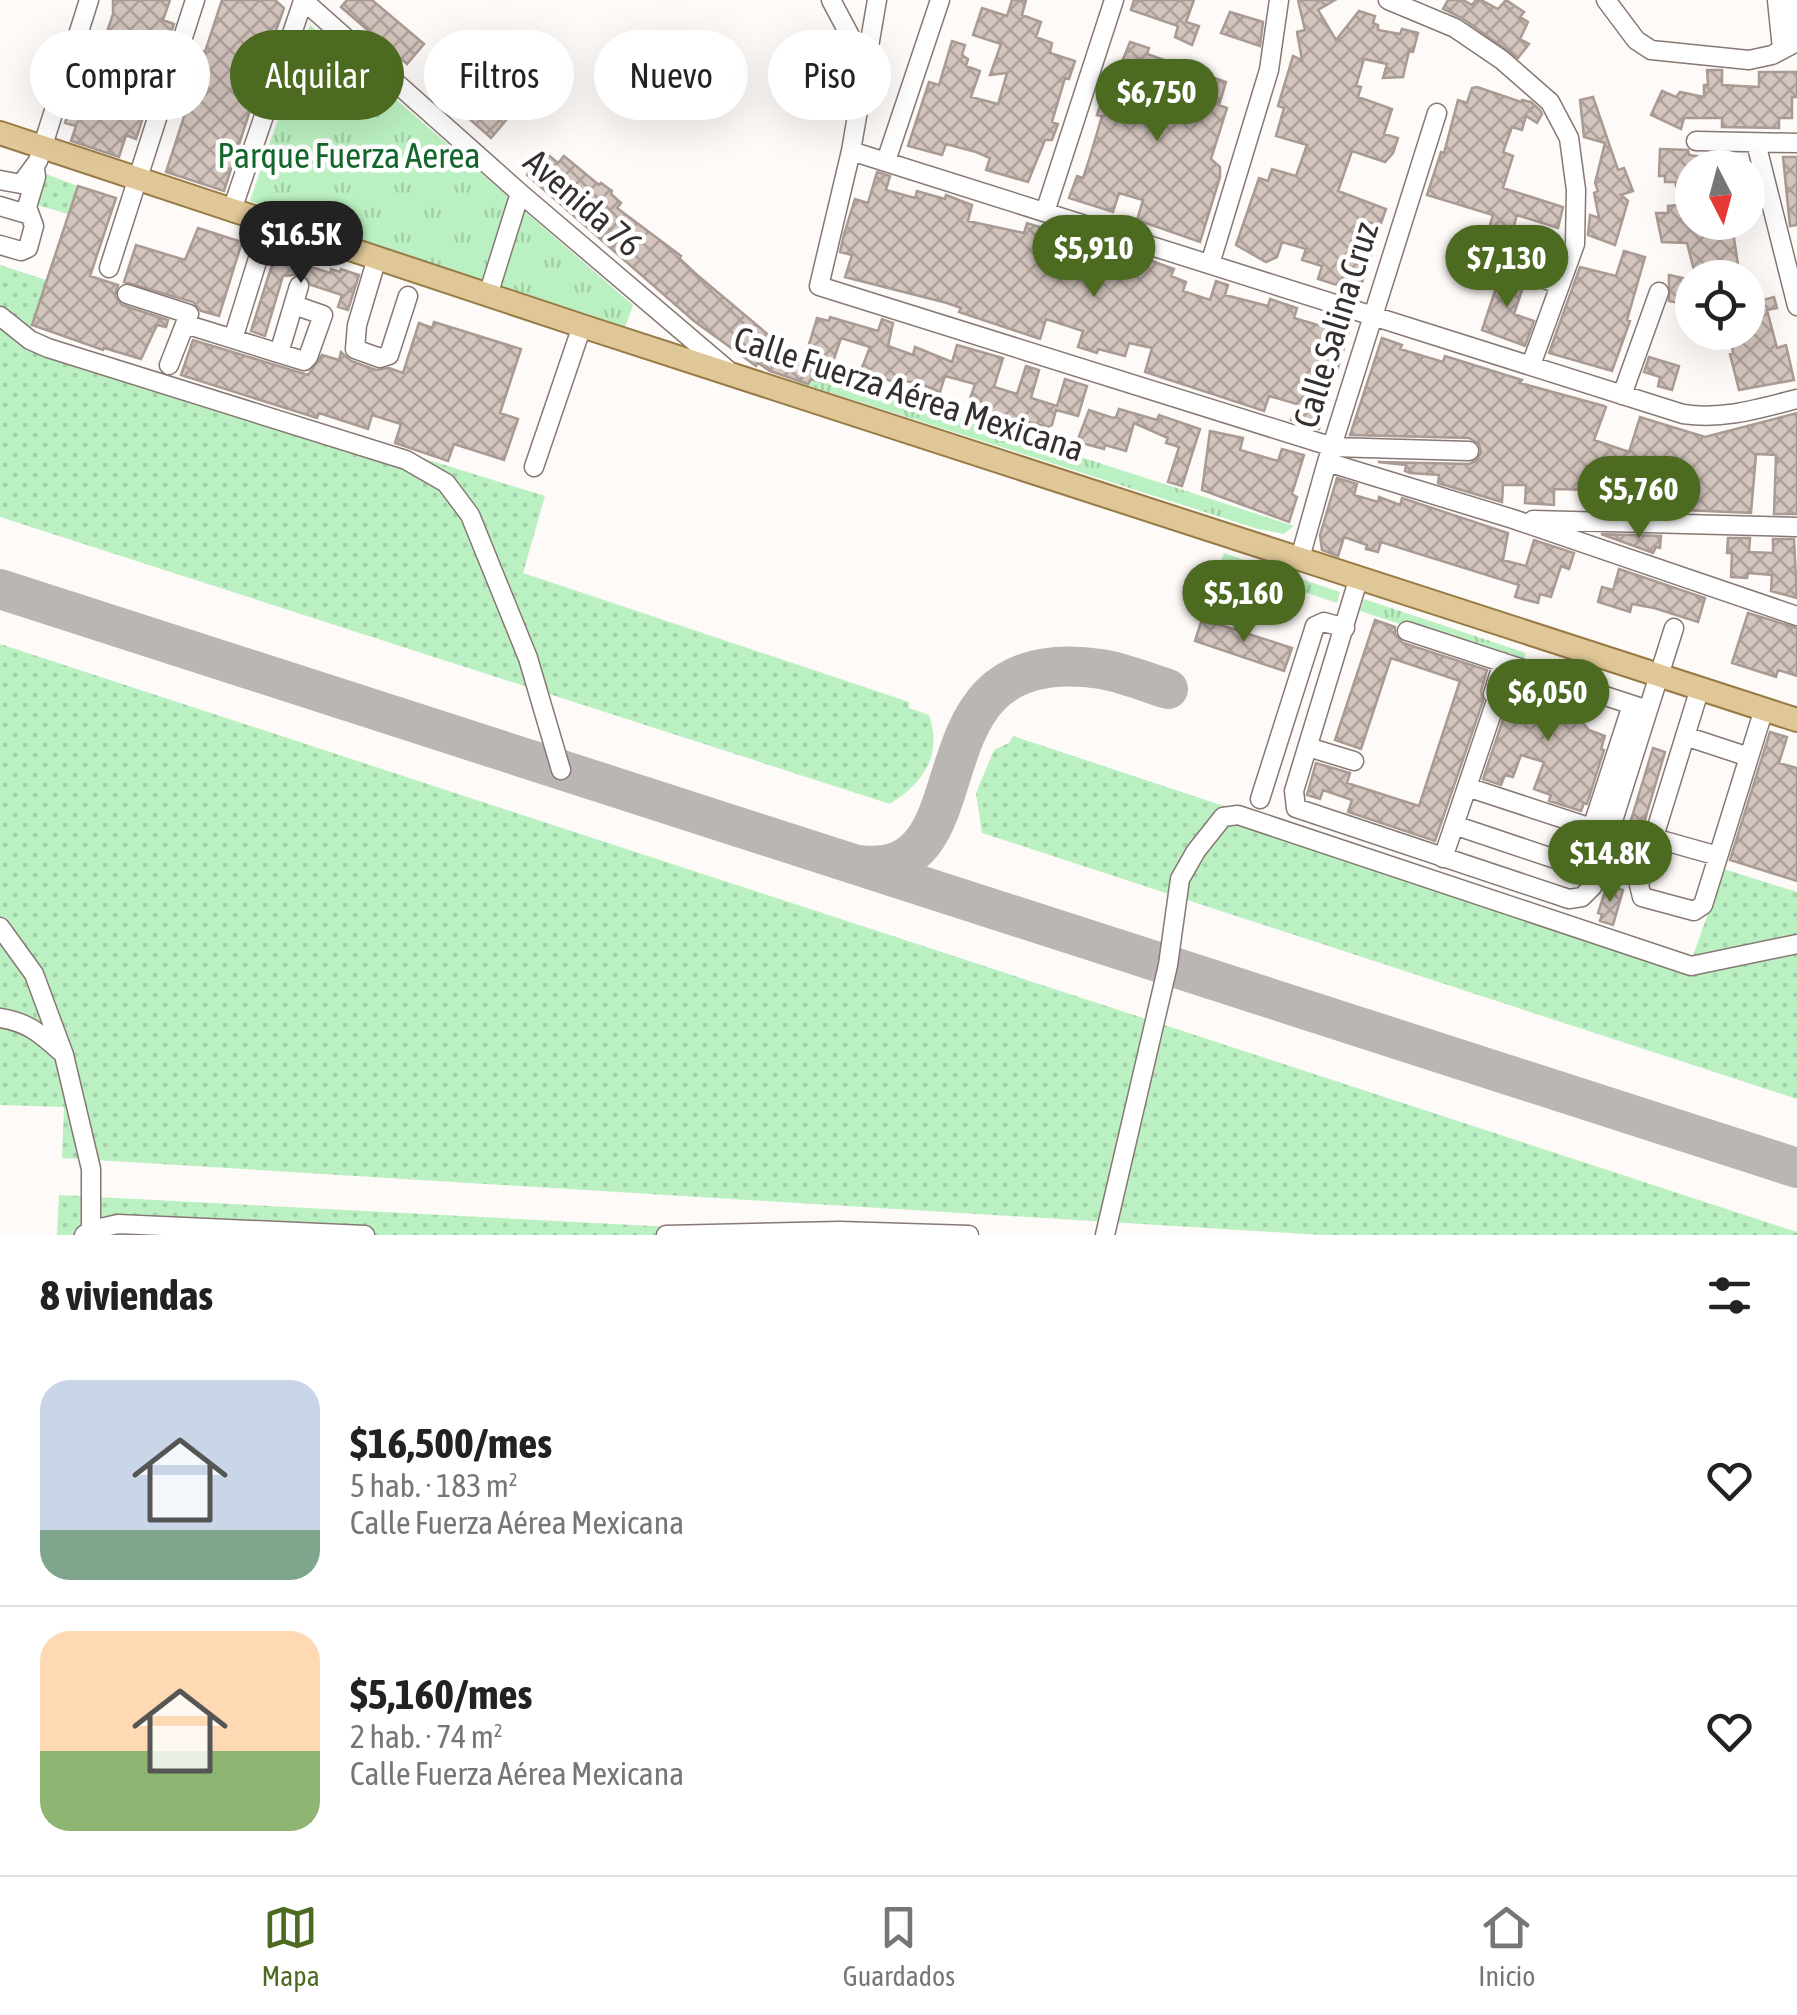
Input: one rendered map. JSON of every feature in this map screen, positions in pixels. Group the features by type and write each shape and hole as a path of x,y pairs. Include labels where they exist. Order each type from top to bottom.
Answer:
{"main road":[{"name":"Calle Fuerza Aérea Mexicana","path":"0,133 39,157 136,178 1797,720"}],"street":[{"path":"0,245 26,250 34,226 28,206 39,157 89,0"},
{"path":"109,268 195,0"},
{"path":"232,210 303,0"},
{"name":"Avenida 76","path":"303,0 732,373"},
{"path":"831,0 847,30"},
{"path":"871,30 877,0"},
{"path":"886,161 940,0"},
{"path":"1045,212 1114,0"},
{"path":"1388,0 1455,28 1502,60 1550,102 1569,138 1576,190 1574,244 1531,364"},
{"path":"1606,0 1636,40 1651,50 1750,60 1782,50 1794,38 1792,0"},
{"path":"1777,0 1782,50"},
{"path":"1210,264 1269,70 1279,2"},
{"name":"Calle Salina Cruz","path":"1300,558 1437,113"},
{"path":"856,120 819,286 1330,455 1797,616"},
{"path":"1696,140 1797,143"},
{"path":"1756,143 1792,272 1797,306"},
{"path":"851,151 1622,395 1707,418 1797,399"},
{"path":"0,180 21,184 39,157"},
{"path":"488,295 520,192"},
{"path":"0,206 30,215"},
{"path":"1526,240 1518,262 1520,269 1560,285"},
{"path":"233,339 260,252"},
{"path":"377,258 356,326 355,349 380,358 391,352 408,296"},
{"path":"279,353 299,286"},
{"path":"1622,395 1659,292"},
{"path":"127,294 189,314 169,364"},
{"path":"294,305 356,326"},
{"path":"185,324 306,360 323,315"},
{"path":"0,316 30,340 48,348 406,460 446,484 470,515 494,570 528,658 561,770"},
{"path":"534,467 582,326"},
{"path":"1330,455 1469,451"},
{"path":"1513,519 1797,527"},
{"path":"1359,577 1293,798 1300,812 1569,898 1587,894 1596,873 1601,831 1640,708 1660,675 1674,628"},
{"path":"1260,798 1315,626 1324,622 1345,628"},
{"path":"1407,631 1640,708"},
{"path":"1443,858 1498,695 1494,694 1503,662"},
{"path":"1700,688 1639,885 1642,898 1699,910 1764,709"},
{"path":"1685,736 1749,757"},
{"path":"1308,747 1354,761"},
{"path":"1467,787 1601,831"},
{"path":"1104,1235 1168,964 1180,880 1196,851 1224,817 1238,814 1691,966 1797,944"},
{"path":"1456,815 1596,873"},
{"path":"1654,838 1718,856"},
{"path":"0,927 34,974 64,1055 91,1169 88,1233 118,1224 365,1235"},
{"path":"0,1018 36,1029 64,1055"},
{"path":"666,1235 840,1231 969,1235"}],"green space":[{"name":"Parque Fuerza Aerea","path":"404,106 633,305 624,330 250,201 278,120 404,120"},
{"path":"46,174 78,186 68,214 37,205"},
{"path":"0,265 46,280 29,336 545,496 523,573 909,702 909,708 929,715 933,729 932,755 927,767 912,787 890,804 0,517"},
{"path":"799,372 856,390 859,385 1294,526 1284,534 1258,529 797,382"},
{"path":"1224,553 1340,592 1337,603 1220,564"},
{"path":"1364,599 1526,653 1522,664 1360,611"},
{"path":"0,644 1797,1235 1322,1235 62,1158 64,1107 0,1105"},
{"path":"1013,736 1691,961 1724,869 1797,892 1797,1099 982,833 976,793 994,750 1009,743"},
{"path":"59,1195 825,1235 57,1235"}],"building":[{"path":"113,0 170,0 163,20 174,24 172,30 108,30"},
{"path":"222,0 275,0 284,8 276,30 230,30 230,120 247,120 224,191 166,172 183,120 210,120 210,37"},
{"path":"347,0 372,0 424,44 407,64 404,30 368,30 341,7"},
{"path":"1012,0 1026,0 1022,15 1041,22 1036,37 1052,43 1050,53 1075,61 1069,79 1065,78 1052,122 1058,124 1052,140 1045,140 1028,182 986,170 990,158 976,152 946,144 942,155 908,146 929,82 939,85 952,41 965,45 962,55 968,59 966,66 980,71 971,97 998,104 1007,73 990,75 1001,44 973,35 982,8 1007,16"},
{"path":"1134,0 1194,0 1186,22 1199,26 1192,45 1175,37 1178,26 1131,10"},
{"path":"1298,0 1335,0 1318,10 1336,40 1359,11 1375,16 1373,23 1378,30 1418,33 1403,77 1383,78 1387,64 1364,59 1356,86 1361,87 1358,97 1392,109 1384,134 1398,138 1385,162 1352,151 1338,191 1386,209 1380,226 1359,219 1351,242 1373,249 1359,292 1318,279 1322,266 1302,260 1306,249 1282,242 1277,257 1266,262 1236,245 1259,178 1268,181 1272,169 1296,176 1307,145 1276,136 1284,108 1278,106 1293,56 1302,60 1297,32 1305,30"},
{"path":"1448,0 1463,0 1472,5 1481,0 1498,9 1506,0 1524,12 1520,17 1528,22 1520,39 1529,44 1518,58 1443,9"},
{"path":"1230,12 1263,22 1260,46 1221,33"},
{"path":"1130,42 1149,48 1147,54 1226,82 1219,105 1227,108 1211,159 1220,167 1220,177 1200,242 1137,220 1143,200 1119,193 1113,212 1069,198 1077,176 1083,178 1108,82 1113,84"},
{"path":"1707,70 1722,70 1722,85 1759,87 1759,72 1797,72 1792,118 1779,118 1779,128 1722,127 1722,118 1684,118 1681,129 1651,115 1662,91 1676,97 1680,92 1704,97"},
{"path":"1472,88 1531,102 1540,110 1537,123 1526,116 1522,130 1512,127 1503,152 1513,156 1503,188 1563,207 1558,228 1517,215 1502,266 1484,260 1486,253 1482,251 1493,215 1427,195 1441,152 1444,153 1458,100 1467,103"},
{"path":"1593,97 1618,170 1624,168 1633,191 1621,195 1628,201 1615,245 1588,235 1590,215 1599,218 1594,193 1598,191 1595,183 1605,143 1584,137 1580,100"},
{"path":"142,120 136,139 126,135 119,157 71,141 76,126 65,123"},
{"path":"471,120 506,120 491,138"},
{"path":"1660,149 1688,150 1675,150 1675,182 1665,182 1665,176 1659,176"},
{"path":"546,153 558,163 564,156 612,191 621,203 617,208 681,256 696,274 803,364 817,318 829,321 830,317 878,331 882,319 893,323 888,346 913,355 915,347 952,362 957,345 1003,358 994,387 1017,394 1026,366 1039,370 1031,398 1057,406 1065,379 1087,386 1078,416 1056,410 1048,427 995,414 992,426 964,417 975,384 945,376 940,392 916,382 891,381 861,370 870,347 841,338 826,383 811,379 808,384 758,363 756,366 694,321 527,175"},
{"path":"1783,157 1797,157 1797,225 1790,226"},
{"path":"877,172 890,176 886,190 915,198 917,191 945,199 946,195 972,205 968,221 1024,233 1027,223 1082,247 1085,239 1106,246 1104,251 1134,260 1135,255 1174,269 1171,276 1186,282 1183,291 1210,300 1216,281 1228,285 1225,295 1268,306 1270,299 1297,308 1294,318 1321,326 1324,317 1351,325 1319,429 1291,420 1297,404 1269,396 1264,411 1145,372 1152,348 1129,343 1125,356 1098,349 1097,353 1078,347 1083,331 1046,319 1040,339 959,312 961,308 947,303 845,277 852,255 840,252 844,234 855,199 868,203"},
{"path":"78,186 116,198 90,276 118,285 115,296 122,305 168,320 166,327 157,325 141,359 32,325"},
{"path":"1675,205 1675,240 1734,240 1737,260 1691,260 1687,243 1662,242 1656,213 1668,213 1668,206"},
{"path":"198,228 242,242 219,316 201,311 193,302 124,282 136,245 185,260"},
{"path":"277,249 291,253 289,260 330,273 331,269 341,269 359,275 348,310 338,307 342,295 311,285 303,274 283,276 265,336 251,331"},
{"path":"1624,251 1645,257 1627,320 1630,321 1612,371 1549,353 1580,267 1616,276"},
{"path":"1498,266 1524,284 1514,314 1534,321 1525,346 1482,330 1496,288 1492,287"},
{"path":"1669,275 1675,276 1675,302 1669,301"},
{"path":"1774,297 1777,308 1767,310 1777,348 1786,345 1794,380 1739,390 1730,354 1733,350 1765,350 1765,299"},
{"path":"434,322 521,349 500,413 518,419 504,460 454,444 448,461 395,443 401,424 372,415 368,429 319,413 317,418 181,375 193,340 308,375 322,355 339,360 341,352 351,361 376,370 389,368 403,373 419,323 432,328"},
{"path":"1382,338 1402,345 1400,349 1443,362 1445,356 1522,380 1520,383 1604,406 1594,440 1629,452 1640,417 1705,437 1797,413 1797,514 1774,514 1776,455 1756,454 1751,513 1684,510 1684,505 1656,504 1655,511 1639,510 1639,491 1616,490 1616,499 1593,498 1593,490 1554,489 1554,505 1525,503 1526,485 1503,485 1502,502 1438,483 1439,475 1410,473 1405,471 1406,465 1378,462 1469,464 1481,452 1479,444 1469,438 1350,435"},
{"path":"1649,357 1679,366 1672,390 1658,386 1660,377 1644,372"},
{"path":"1119,409 1157,420 1159,415 1200,429 1182,486 1168,482 1179,447 1134,423 1126,451 1077,442 1089,410 1113,418"},
{"path":"1210,431 1243,438 1240,450 1278,461 1282,449 1304,455 1292,494 1297,497 1289,522 1202,490"},
{"path":"1337,478 1357,484 1354,495 1378,502 1379,497 1400,505 1402,498 1508,533 1503,560 1526,566 1534,540 1574,553 1569,569 1561,566 1551,597 1540,594 1538,603 1515,597 1519,585 1381,542 1378,552 1344,537 1338,556 1322,550 1320,535"},
{"path":"1601,534 1661,536 1660,548 1656,547 1653,553"},
{"path":"1728,538 1750,538 1749,552 1773,553 1773,539 1794,539 1797,598 1771,591 1772,575 1748,573 1747,578 1731,577"},
{"path":"1619,569 1705,598 1698,622 1654,608 1632,604 1630,612 1598,602 1602,587 1613,590"},
{"path":"1748,613 1797,628 1797,676 1778,670 1776,677 1732,663"},
{"path":"1202,619 1292,648 1284,671 1195,641"},
{"path":"1375,620 1395,627 1395,634 1403,643 1487,670 1481,691 1483,701 1435,841 1348,812 1352,800 1323,790 1320,799 1307,795 1316,763 1350,773 1347,783 1419,806 1460,681 1391,658 1361,749 1335,740"},
{"path":"1511,678 1583,702 1584,724 1605,736 1587,804 1581,811 1549,801 1551,795 1534,789 1544,762 1521,755 1513,777 1505,775 1501,785 1483,779 1512,693 1508,688"},
{"path":"1770,732 1787,737 1779,763 1797,768 1797,881 1730,860"},
{"path":"1653,748 1665,752 1641,833 1628,830"},
{"path":"1607,885 1623,890 1613,925 1600,921 1602,914 1598,913"}],"taxiway":[{"path":"0,589 1797,1168"},
{"path":"860,865 901,860 926,837 971,722 997,689 1038,669 1101,669 1168,689"}]}
